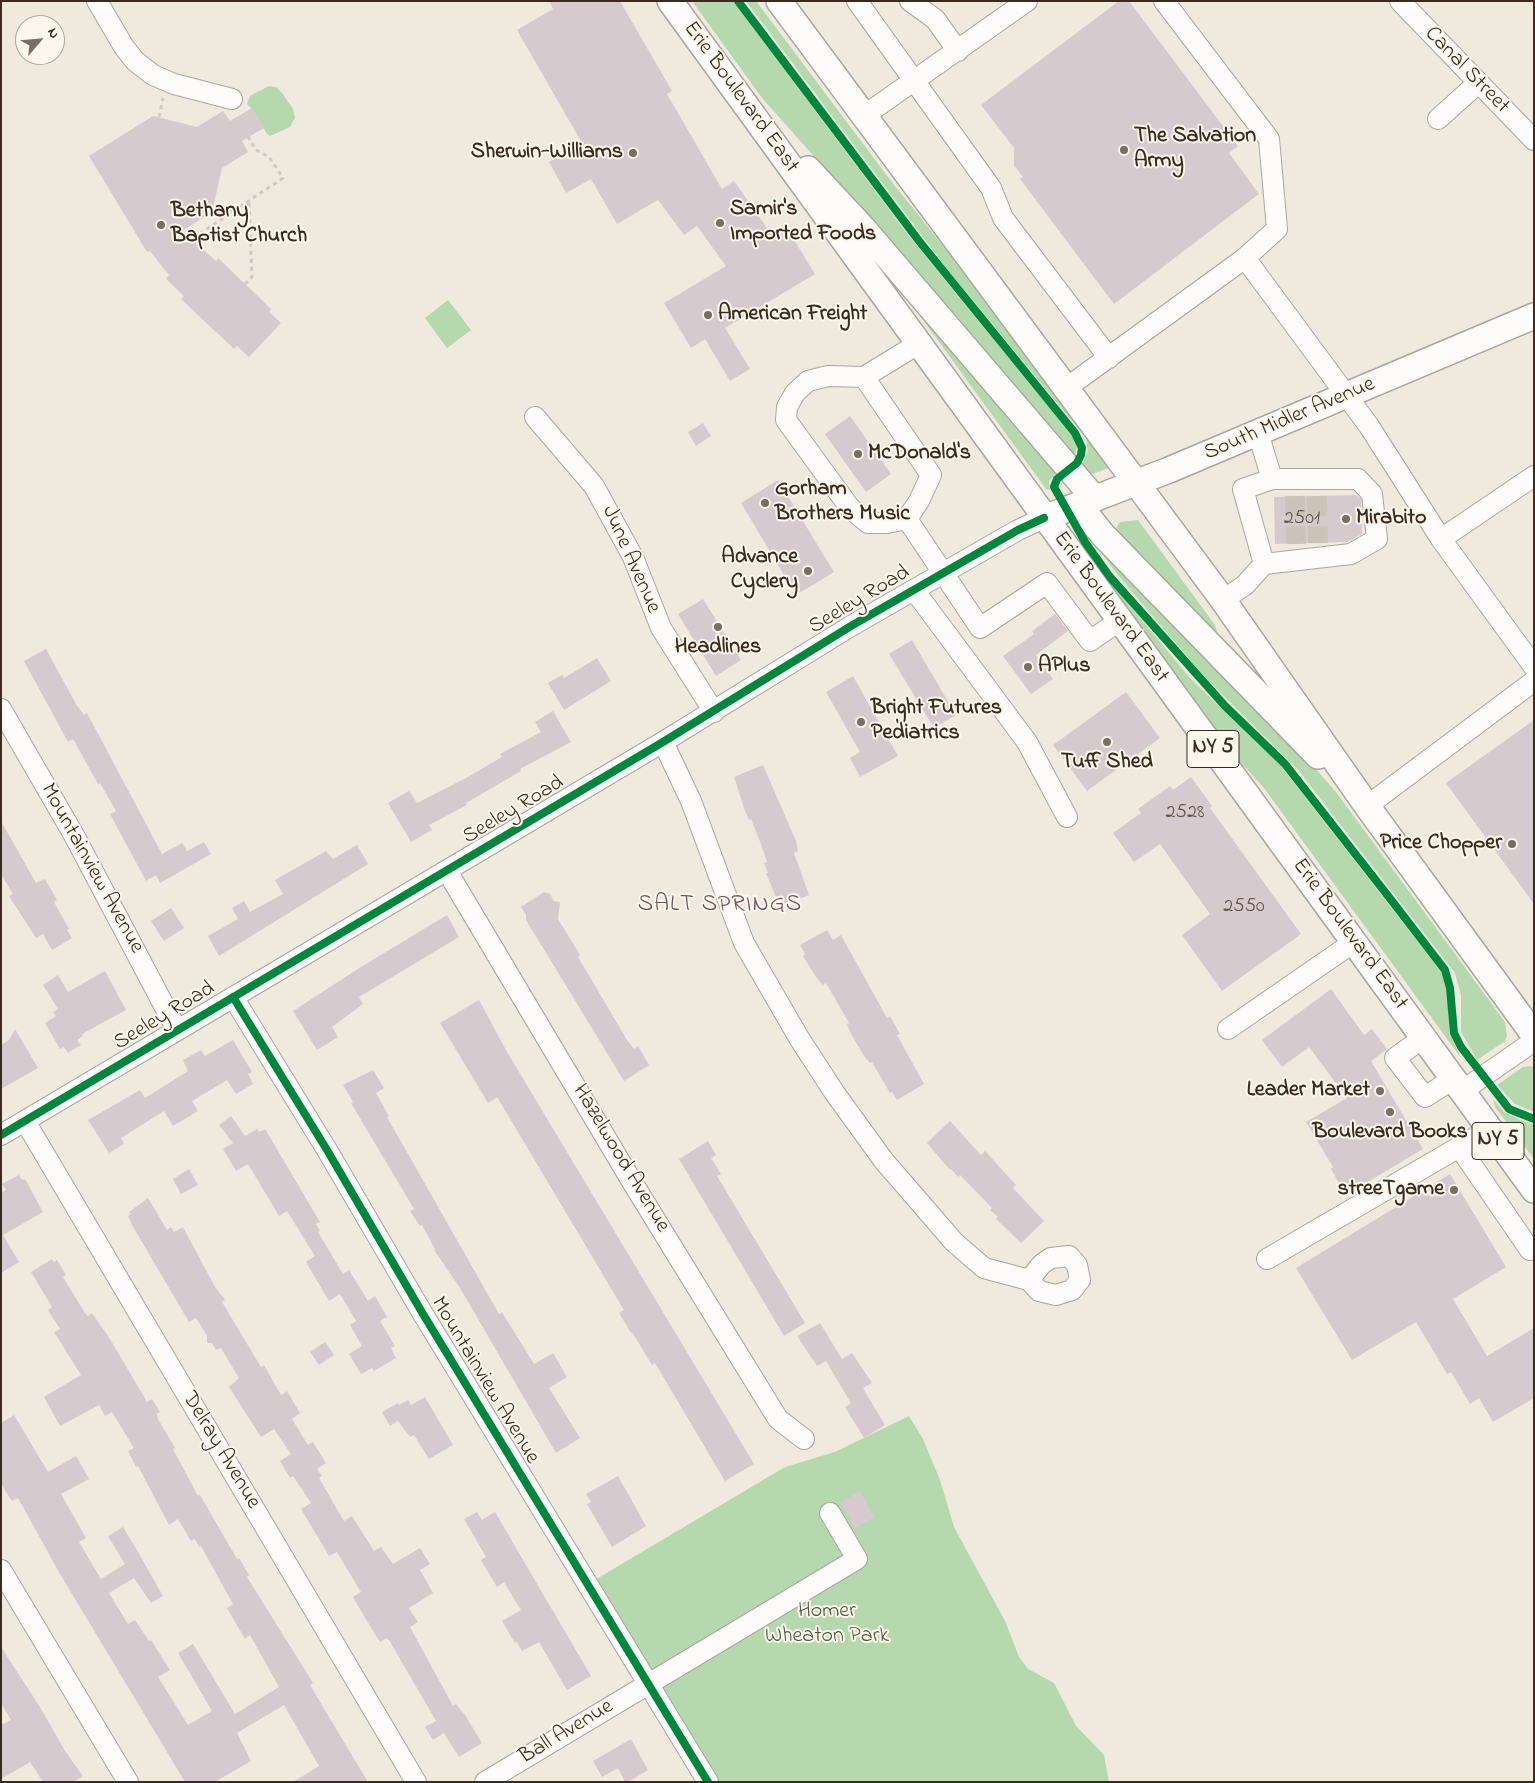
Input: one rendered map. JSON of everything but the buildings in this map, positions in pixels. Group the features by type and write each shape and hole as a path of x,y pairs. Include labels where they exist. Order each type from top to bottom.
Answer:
{"main road":[{"name":"Erie Boulevard East","path":"670,1 1534,1190"},
{"path":"779,1 865,115 1135,484 1223,600 1367,806 1534,1035"},
{"path":"732,86 862,227 1087,502 1102,534 1201,638 1367,806"},
{"name":"South Midler Avenue","path":"1044,518 1135,484 1534,316"}],"street":[{"path":"97,1 124,47 135,61 153,75 174,84 232,99"},
{"path":"856,1 991,188 1003,218 1109,358"},
{"path":"910,1 935,19 958,51"},
{"path":"865,115 1027,1"},
{"path":"1066,389 1246,258 1276,229 1268,139 1164,1"},
{"name":"Canal Street","path":"1400,1 1534,140"},
{"path":"1438,120 1478,83"},
{"path":"1246,258 1369,426 1441,539 1534,668"},
{"path":"864,377 930,474 919,501 907,519 887,523 868,523 850,508 786,420 787,407 795,392 808,381 828,376 864,377 918,344"},
{"name":"June Avenue","path":"535,417 594,486 633,557 660,628 714,712"},
{"path":"1258,433 1272,480"},
{"path":"1441,539 1534,476"},
{"path":"1223,600 1245,585 1264,564 1296,552 1318,550 1351,554 1377,539 1372,494 1358,479 1317,487 1295,488 1272,480 1243,489 1264,564"},
{"name":"Seeley Road","path":"1,1135 714,712 943,572 1018,530 1044,518"},
{"path":"907,519 980,628 1047,583 1090,641 1119,621"},
{"path":"914,590 1027,742 1066,817"},
{"path":"1367,806 1534,681"},
{"name":"Mountainview Avenue","path":"1,709 75,837 177,1030"},
{"path":"663,742 691,801 744,943 799,1038 834,1092 884,1161 954,1242 984,1268 1029,1280"},
{"name":"Hazelwood Avenue","path":"447,871 634,1185 778,1419 804,1438"},
{"path":"1228,1029 1354,942"},
{"name":"Mountainview Avenue","path":"233,997 327,1150 423,1314 708,1782"},
{"path":"1423,1038 1395,1058 1425,1097 1458,1085 1534,1041"},
{"name":"Delray Avenue","path":"25,1121 416,1782"},
{"path":"1267,1259 1490,1129"},
{"path":"1460,1148 1530,1250 1534,1248"},
{"name":"Ball Avenue","path":"485,1782 857,1559 830,1513"},
{"path":"1,1570 128,1782"}],"path":[{"path":"180,247 283,178 268,157 256,150 248,137"},
{"path":"245,284 252,277 249,202"},
{"path":"213,207 234,212"}],"green space":[{"path":"692,1 733,1 909,236 1074,438 1077,446 1074,459 887,238 762,98"},
{"path":"746,1 756,1 891,181 969,278 1109,462 1109,468 1090,475 1080,469 1088,451 1086,438 944,265"},
{"path":"269,86 276,87 282,93 293,109 295,118 290,127 270,136 247,104 250,96"},
{"path":"888,272 1060,469 1049,481 1050,490 1046,489"},
{"path":"448,300 471,330 447,348 425,318"},
{"path":"1138,520 1215,625 1218,635 1212,633 1116,528 1120,522"},
{"path":"1091,538 1299,750 1336,792 1505,1022 1507,1036 1505,1041 1477,1060 1461,1032 1461,995 1455,973 1299,771 1202,674 1116,573"},
{"path":"1079,541 1095,564 1190,678 1281,766 1442,973 1448,991 1450,1034 1461,1058 1264,788 1224,744 1075,543"},
{"path":"1523,1067 1534,1067 1534,1112 1515,1104 1497,1085"},
{"path":"1493,1099 1504,1112 1522,1121 1534,1124 1534,1159 1495,1107"},
{"name":"Homer Wheaton Park","path":"909,1416 923,1439 940,1480 954,1527 1005,1621 1019,1657 1028,1669 1054,1683 1076,1726 1104,1755 1109,1782 708,1782 588,1584 785,1467 835,1452"}],"tunnel":[{"path":"1295,496 1296,544"},
{"path":"1317,496 1318,543"}],"cycle path":[{"path":"738,1 919,241 1075,433 1082,448 1081,455 1077,463 1057,479 1054,487 1085,542 1110,577 1225,706 1285,764 1392,901 1445,970 1450,988 1454,1033 1461,1047 1509,1109 1534,1119"},
{"path":"1,1135 663,742 851,626 1018,530 1044,518"},
{"path":"233,997 327,1150 423,1314 708,1782"}],"place":[{"name":"The Salvation Army","path":"1124,150"},
{"name":"Sherwin-Williams","path":"633,153"},
{"name":"Samir's Imported Foods","path":"720,223"},
{"name":"Bethany Baptist Church","path":"161,225"},
{"name":"American Freight","path":"708,315"},
{"name":"McDonald's","path":"858,454"},
{"name":"Gorham Brothers Music","path":"765,503"},
{"name":"Mirabito","path":"1346,519"},
{"name":"Advance Cyclery","path":"808,571"},
{"name":"Headlines","path":"718,627"},
{"name":"APlus","path":"1028,667"},
{"name":"Bright Futures Pediatrics","path":"861,722"},
{"name":"Tuff Shed","path":"1107,742"},
{"name":"Price Chopper","path":"1512,844"},
{"name":"Leader Market","path":"1380,1091"},
{"name":"Boulevard Books","path":"1390,1112"},
{"name":"streeTgame","path":"1454,1190"}],"district":[{"name":"SALT SPRINGS","path":"720,906"}]}
